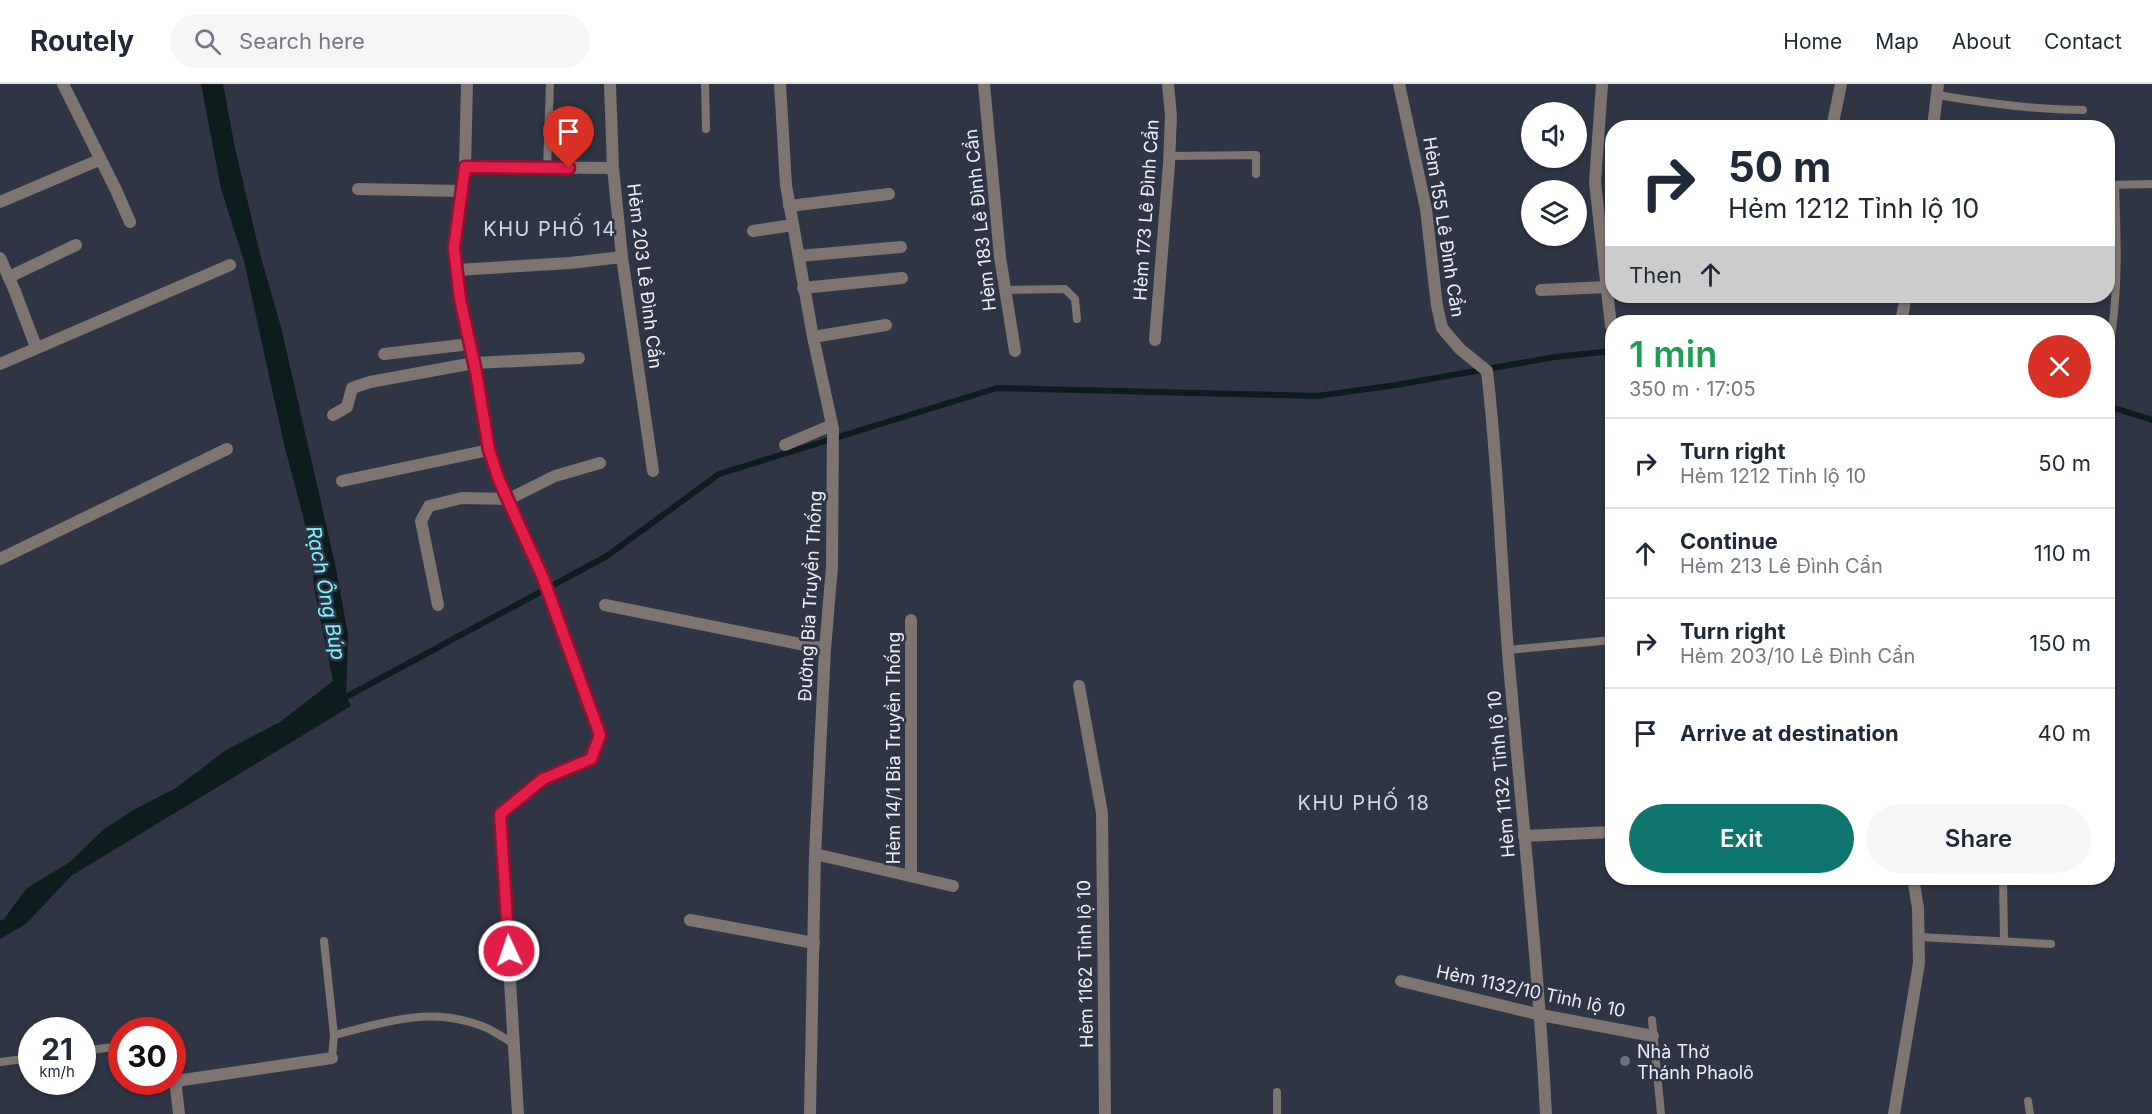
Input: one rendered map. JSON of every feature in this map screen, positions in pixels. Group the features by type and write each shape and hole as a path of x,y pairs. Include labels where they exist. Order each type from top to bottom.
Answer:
{"street":[{"path":"63,84 130,222"},
{"path":"467,84 465,167 454,248 460,299 489,450 499,480 543,578 600,735 591,759 543,779 500,814 518,1114"},
{"name":"Hẻm 203 Lê Đình Cẩn","path":"610,84 613,168 622,257 653,471"},
{"name":"Đường Bia Truyền Thống","path":"780,84 789,206 803,288 832,427 832,566 825,649 815,854 810,1114"},
{"name":"Hẻm 183 Lê Đình Cẩn","path":"984,84 1000,257 1015,351"},
{"name":"Hẻm 173 Lê Đình Cẩn","path":"1155,340 1170,156 1171,116 1167,84"},
{"name":"Hẻm 155 Lê Đình Cẩn","path":"1399,84 1426,209 1437,306 1442,328 1460,349 1487,371 1494,430"},
{"path":"1602,84 1595,182 1605,241"},
{"path":"1833,120 1841,84"},
{"path":"1934,120 1938,89"},
{"path":"0,202 99,160"},
{"path":"465,167 613,168"},
{"path":"358,189 461,191"},
{"path":"789,206 890,194"},
{"path":"753,231 793,225"},
{"path":"9,277 76,245"},
{"path":"799,256 901,247"},
{"path":"457,270 570,263 622,257"},
{"path":"0,258 36,347"},
{"path":"0,364 230,265"},
{"path":"803,288 902,278"},
{"path":"1541,290 1605,287"},
{"path":"813,338 886,325"},
{"path":"384,354 470,344"},
{"path":"333,415 347,408 352,388 370,382 474,363 579,358"},
{"path":"784,445 832,427"},
{"name":"Hẻm 1132 Tỉnh lộ 10","path":"1494,430 1508,650 1541,1015 1546,1114"},
{"path":"0,559 227,450"},
{"path":"342,482 489,450"},
{"path":"438,605 421,521 429,506 462,498 509,499 555,476 600,464"},
{"path":"605,605 825,649"},
{"name":"Hẻm 14/1 Bia Truyền Thống","path":"911,620 911,875"},
{"name":"Hẻm 1162 Tỉnh lộ 10","path":"1079,686 1102,813 1105,1114"},
{"path":"1524,836 1605,832"},
{"path":"815,854 953,886"},
{"path":"1894,1114 1919,963 1918,908 1914,885"},
{"path":"690,920 814,943"},
{"name":"Hẻm 1132/10 Tỉnh lộ 10","path":"1401,981 1541,1015 1653,1036"},
{"path":"186,1080 332,1059"},
{"path":"177,1095 179,1114"}],"lane":[{"path":"547,168 550,84"},
{"path":"705,84 706,129"},
{"path":"1938,89 1982,102 2059,110 2083,110"},
{"path":"1170,156 1256,156 1256,174"},
{"path":"2115,185 2152,184"},
{"path":"2115,230 2118,263 2115,315"},
{"path":"1005,291 1028,288 1065,289 1075,300 1077,319"},
{"path":"1508,650 1605,641"},
{"path":"2003,885 2004,942"},
{"path":"1919,937 2051,944"},
{"path":"324,941 334,1035 332,1059"},
{"path":"334,1035 409,1016 445,1017 483,1026 514,1044"},
{"path":"1652,1020 1661,1114"},
{"path":"0,1062 18,1060"},
{"path":"1277,1092 1277,1114"},
{"path":"2028,1101 2030,1114"}],"water":[{"name":"Rạch Ông Búp","path":"201,84 223,84 235,148 260,254 281,327 336,568 348,635 346,697 351,706 71,876 26,924 0,939 0,921 4,919 27,888 70,862 103,830 135,809 176,788 226,750 280,722 333,681 314,588 311,547 284,444 244,261 221,189"}],"waterway":[{"path":"346,697 607,556 719,474 997,388 1317,396 1396,385 1555,357 1605,352"},
{"path":"2115,408 2152,420"}],"place":[{"name":"Nhà Thờ Thánh Phaolô","path":"1625,1061"}],"district":[{"name":"KHU PHỐ 14","path":"550,229"},
{"name":"KHU PHỐ 18","path":"1364,803"}],"route":[{"path":"509,951 500,814 543,779 591,759 600,735 543,578 499,480 489,450 476,372 460,299 454,248 465,167 569,168"}]}
